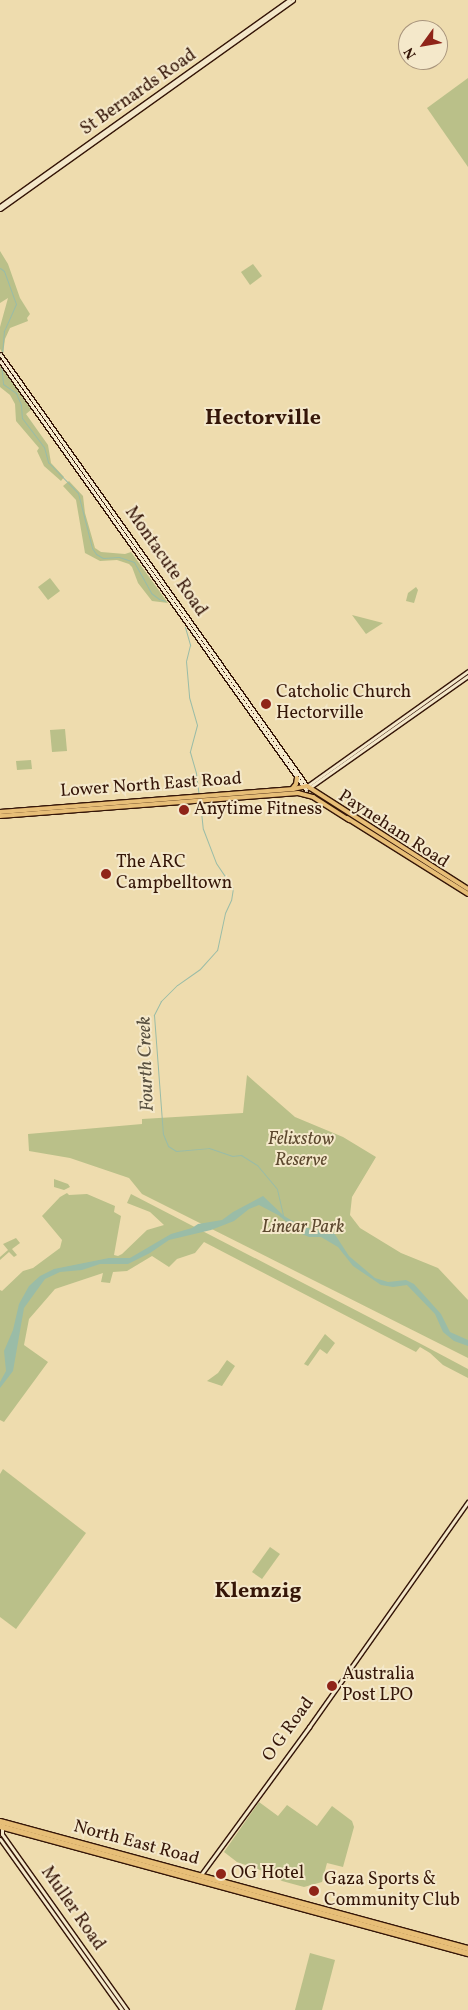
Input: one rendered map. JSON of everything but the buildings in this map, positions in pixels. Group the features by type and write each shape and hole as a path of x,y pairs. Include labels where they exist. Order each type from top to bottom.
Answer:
{"highway":[{"name":"North East Road","path":"1,1824 387,1929 440,1943 468,1948"},
{"name":"North East Road","path":"440,1943 468,1953"}],"main road":[{"name":"St Bernards Road","path":"0,208 289,0"},
{"name":"St Bernards Road","path":"0,208 293,0"},
{"name":"Montacute Road","path":"1,359 306,788"},
{"name":"Montacute Road","path":"1,359 53,437 299,777"},
{"path":"53,437 54,431"},
{"path":"306,788 468,671"},
{"path":"306,788 468,676"},
{"path":"292,789 299,777 307,781 315,780"},
{"path":"316,793 315,788 320,780"},
{"name":"Lower North East Road","path":"0,814 306,788"},
{"name":"Lower North East Road","path":"298,793 306,788"},
{"name":"Payneham Road","path":"306,788 468,888"},
{"name":"Payneham Road","path":"306,788 349,820 468,894"},
{"name":"Lower North East Road","path":"199,798 298,793 313,798 349,820"},
{"path":"378,838 383,835 384,842"},
{"name":"O G Road","path":"199,1877 309,1727 468,1502"},
{"name":"Muller Road","path":"1,1824 2,1834 20,1863 122,2010"},
{"name":"Muller Road","path":"0,1838 127,2010"}],"green space":[{"path":"468,78 468,167 427,108"},
{"path":"0,251 8,264 20,298 30,314 27,318 28,321 10,328 5,339 3,354 0,349 0,327 8,298 0,303"},
{"path":"253,264 262,276 250,285 241,272"},
{"path":"0,364 32,409 26,414 48,445 51,463 64,477 61,481 44,466 37,451 39,448 16,421 15,404 10,395 0,387"},
{"path":"69,481 83,496 85,513 95,548 101,552 125,554 131,552 168,603 152,601 138,583 129,564 117,560 100,561 85,553 76,500 63,486"},
{"path":"50,578 60,591 48,600 38,587"},
{"path":"416,587 418,590 414,603 406,601 408,593"},
{"path":"352,615 383,623 366,634"},
{"path":"65,729 67,751 52,752 50,730"},
{"path":"31,760 32,769 17,770 16,761"},
{"path":"247,1075 295,1117 343,1137 376,1157 352,1197 350,1215 360,1228 401,1253 438,1268 468,1300 468,1358 142,1194 129,1178 70,1158 29,1151 28,1134 142,1124 142,1119 243,1113"},
{"path":"54,1179 68,1184 70,1187 64,1190 54,1187"},
{"path":"67,1193 69,1195 87,1194 115,1206 114,1212 121,1216 114,1255 122,1254 147,1230 164,1225 150,1212 127,1203 131,1194 468,1369 468,1378 443,1365 420,1347 416,1352 204,1242 195,1253 177,1259 169,1267 152,1256 127,1271 113,1272 110,1283 101,1282 103,1273 55,1289 29,1319 24,1345 48,1362 4,1422 0,1420 0,1290 2,1291 23,1271 33,1268 60,1248 62,1240 42,1216 60,1197"},
{"path":"16,1238 20,1243 12,1249 17,1255 14,1257 9,1252 0,1260 0,1257 8,1250 3,1244"},
{"path":"325,1334 335,1343 327,1354 320,1349 308,1366 304,1364"},
{"path":"227,1360 235,1366 222,1386 207,1381 218,1373"},
{"path":"3,1469 86,1533 16,1629 0,1617 0,1474"},
{"path":"270,1547 280,1554 262,1579 252,1572"},
{"path":"259,1802 278,1816 287,1805 317,1826 332,1806 352,1821 354,1827 343,1867 327,1863 322,1882 304,1887 282,1881 271,1874 237,1862 224,1852"},
{"path":"310,1953 335,1960 322,2010 295,2010"}],"shaded area":[{"path":"263,1196 284,1216 303,1227 334,1233 349,1256 375,1278 388,1282 406,1280 414,1284 441,1314 450,1332 468,1340 468,1346 454,1341 443,1332 435,1314 407,1285 393,1287 381,1285 353,1266 338,1247 321,1237 309,1237 302,1234 278,1215 259,1205 249,1209 234,1221 211,1230 169,1240 150,1253 128,1264 100,1264 82,1270 60,1272 45,1279 24,1308 13,1371 0,1388 0,1382 6,1371 4,1351 13,1330 19,1304 29,1286 40,1276 54,1269 109,1258 130,1258 171,1234 192,1228 198,1224 222,1220"}],"waterway":[{"name":"Fourth Creek","path":"0,268 4,271 16,304 4,331 2,353"},
{"name":"Fourth Creek","path":"1,364 3,384 16,393 21,405 22,418 44,447 48,462 78,493 92,548 96,554 103,558 119,557 134,562 151,593 165,601"},
{"name":"Fourth Creek","path":"185,627 190,645 186,661 189,697 197,725 190,752 196,773 199,796"},
{"name":"Fourth Creek","path":"200,802 203,829 216,863 233,888 217,950 200,969 177,985 161,1001 154,1015 163,1134 168,1146 176,1151 209,1148 232,1156 241,1155 257,1165 277,1189 283,1216"}],"place":[{"name":"Catcholic Church Hectorville","path":"266,704"},
{"name":"Anytime Fitness","path":"184,810"},
{"name":"The ARC Campbelltown","path":"106,874"},
{"name":"Australia Post LPO","path":"332,1686"},
{"name":"OG Hotel","path":"221,1874"},
{"name":"Gaza Sports & Community Club","path":"314,1891"}],"district":[{"name":"Hectorville","path":"263,419"},
{"name":"Klemzig","path":"258,1592"}],"park label":[{"name":"Felixstow Reserve","path":"301,1151"},
{"name":"Linear Park","path":"303,1228"}]}
